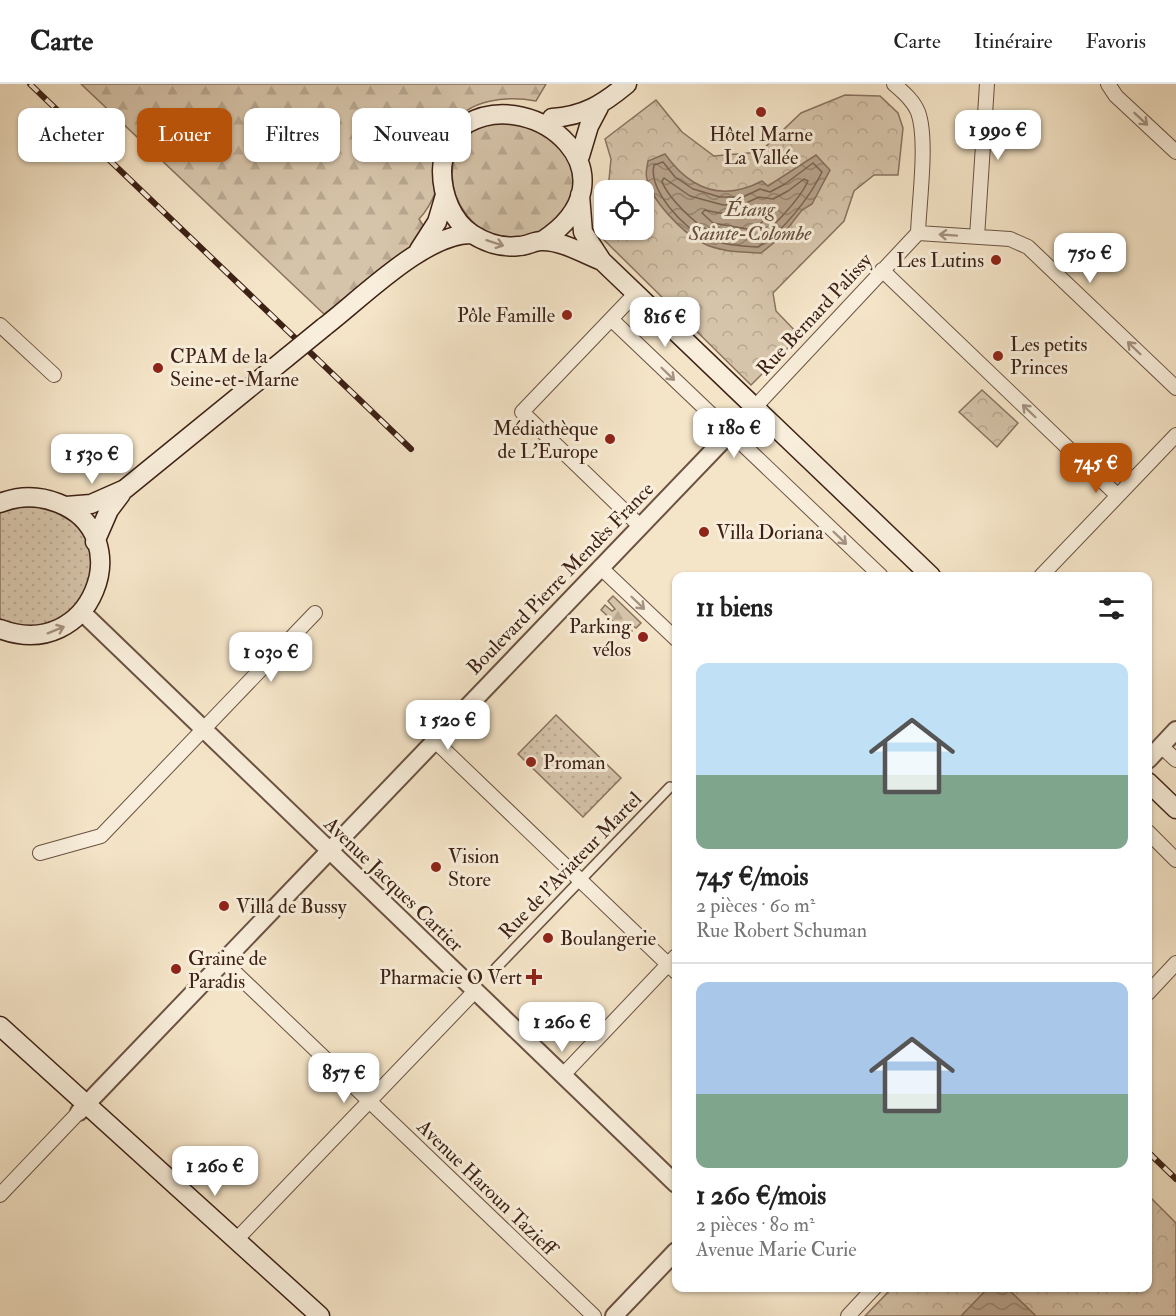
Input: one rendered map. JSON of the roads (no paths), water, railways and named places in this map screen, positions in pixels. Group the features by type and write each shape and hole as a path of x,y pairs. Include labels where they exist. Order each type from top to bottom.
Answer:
{"main road":[{"path":"552,118 574,116 599,106 627,84"},
{"path":"580,195 572,214 559,230 542,241 520,247 499,246 472,234 450,210 445,195 442,170 447,150 457,132 473,118 492,109 512,106 533,109 552,118 574,141 580,156 583,176 580,195 583,232 602,261 927,572"},
{"path":"580,156 589,126 599,106"},
{"path":"417,253 437,222 445,195"},
{"path":"66,506 91,504 125,489 417,253 448,237 472,234"},
{"path":"542,241 564,246 602,261"},
{"path":"95,542 110,510 125,489"},
{"path":"0,503 27,496 44,497 66,506 89,527 100,562 99,580 93,597 69,624 52,633 33,636 14,634 0,629"},
{"path":"1152,786 1176,809"},
{"path":"0,1026 83,1108 304,1316"},
{"path":"0,1041 83,1108 320,1316"}],"street":[{"path":"894,84 908,95 918,112 922,133 918,233 1010,239 1028,247 1176,388"},
{"path":"977,237 987,84"},
{"path":"1108,84 1116,96 1176,152"},
{"name":"Rue Bernard Palissy","path":"754,408 918,233"},
{"path":"882,270 1117,495"},
{"path":"635,294 522,412 640,526"},
{"path":"611,319 877,572"},
{"path":"0,325 54,375"},
{"name":"Boulevard Pierre Mendès France","path":"0,1195 328,850 754,408"},
{"path":"1045,572 1176,435"},
{"path":"600,567 672,635"},
{"name":"Avenue Jacques Cartier","path":"82,612 672,1180"},
{"path":"40,853 101,836 315,613"},
{"path":"1152,756 1176,730"},
{"path":"434,740 579,879 672,962"},
{"path":"1161,746 1176,760"},
{"name":"Rue de l'Aviateur Martel","path":"496,968 579,879 670,788"},
{"path":"1152,836 1176,860"},
{"name":"Avenue Haroun Tazieff","path":"223,961 594,1316"},
{"path":"1152,989 1176,963"},
{"path":"563,1075 672,966"},
{"path":"236,1240 475,991"},
{"path":"614,1316 672,1255"},
{"path":"848,1316 870,1292"}],"water":[{"name":"Étang Sainte-Colombe","path":"665,154 685,176 696,183 720,191 733,191 762,181 768,186 816,155 830,170 812,204 802,210 781,237 761,253 738,252 722,250 701,242 677,223 654,196 654,180 647,180 646,177 648,161"},
{"path":"984,1292 1011,1292 1036,1316 961,1316"}],"railway":[{"path":"30,84 411,449"},
{"path":"1152,1156 1176,1179"}],"place":[{"name":"Hôtel Marne La Vallée","path":"761,112"},
{"name":"Les Lutins","path":"996,260"},
{"name":"Pôle Famille","path":"567,315"},
{"name":"Les petits Princes","path":"998,356"},
{"name":"CPAM de la Seine-et-Marne","path":"158,368"},
{"name":"Médiathèque de L'Europe","path":"610,439"},
{"name":"Villa Doriana","path":"704,532"},
{"name":"Parking vélos","path":"643,637"},
{"name":"Proman","path":"531,762"},
{"name":"Vision Store","path":"436,867"},
{"name":"Villa de Bussy","path":"224,906"},
{"name":"Boulangerie","path":"548,938"},
{"name":"Graine de Paradis","path":"176,969"},
{"name":"Pharmacie O Vert","path":"534,977"}]}
